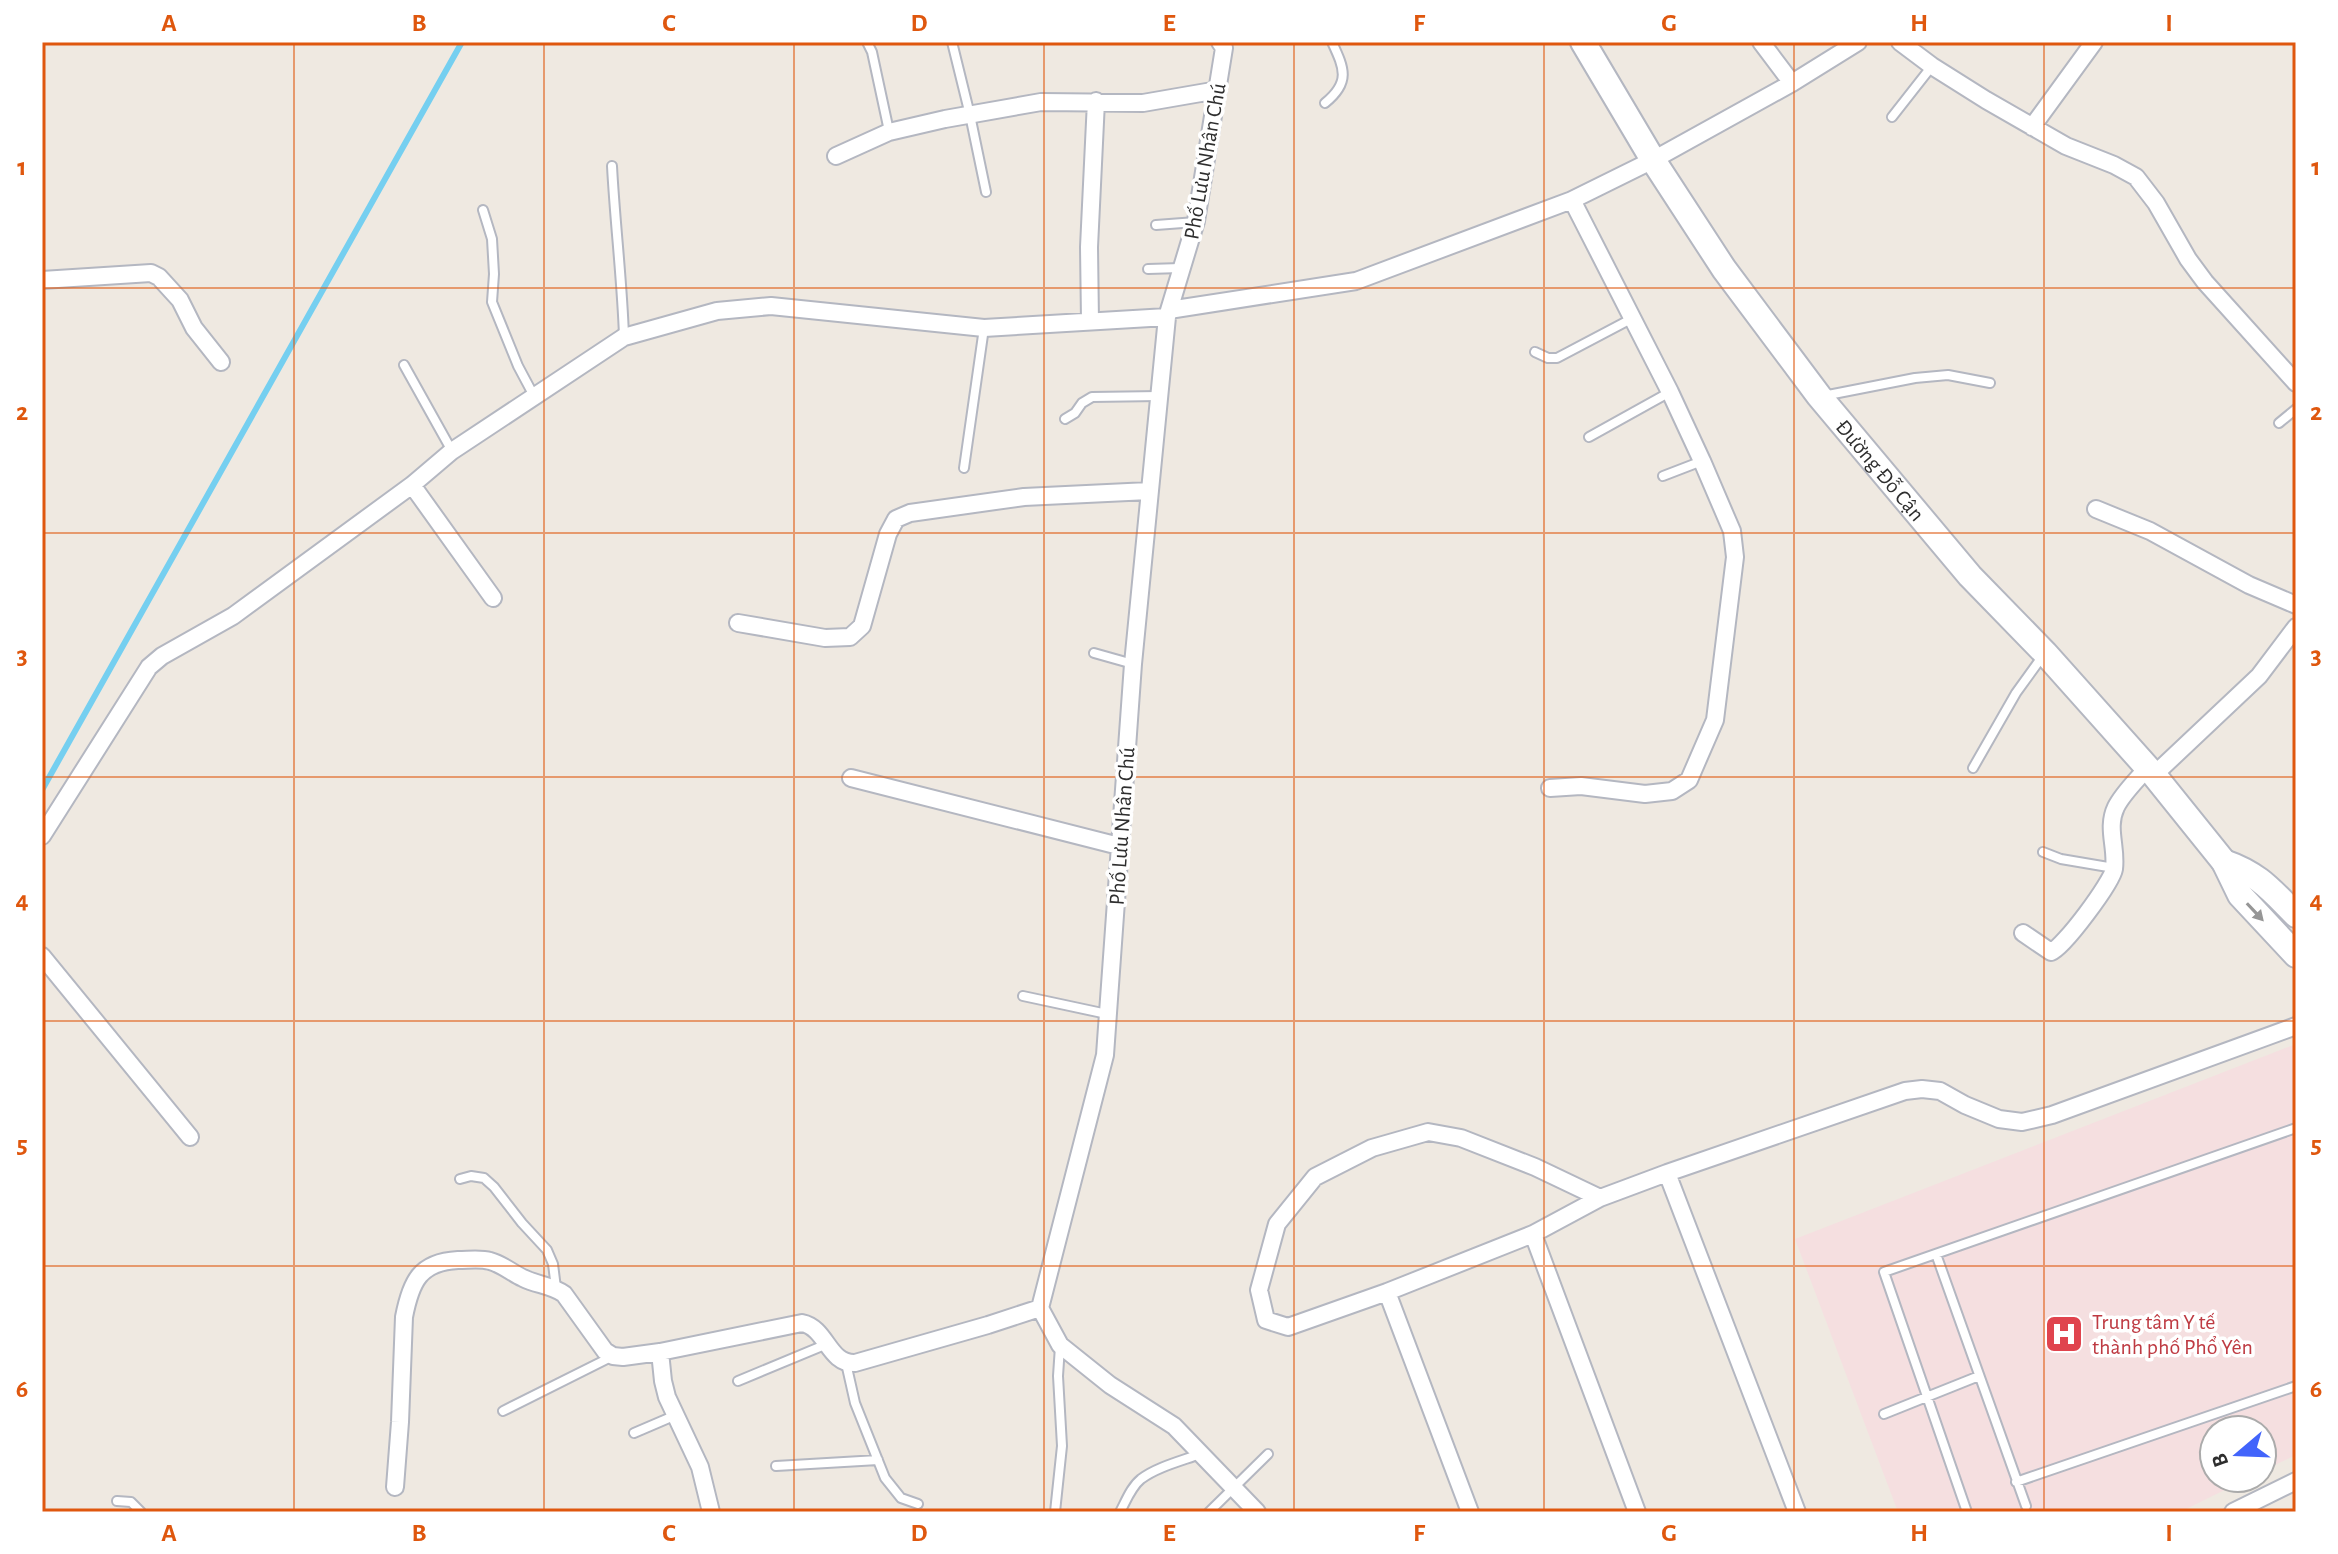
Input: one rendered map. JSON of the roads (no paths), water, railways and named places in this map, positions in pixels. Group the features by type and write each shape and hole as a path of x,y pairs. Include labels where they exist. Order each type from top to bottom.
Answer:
{"main road":[{"name":"Đường Đỗ Cận","path":"1583,42 1653,160 1724,269 1819,396 1970,576 2045,653 2150,772 2224,862 2240,895 2296,955"},
{"name":"Đường Đỗ Cận","path":"2224,862 2259,877 2296,915"}],"street":[{"path":"1761,42 1792,83"},
{"path":"42,836 149,667 162,656 233,616 412,485 452,451 624,337 717,311 745,307 771,306 984,328 1168,313 1356,281 1572,200 1653,160 1792,83 1858,42"},
{"path":"1900,42 1932,66 2032,127 2136,177 2156,203 2205,282 2296,383"},
{"path":"2032,127 2094,42"},
{"name":"Phố Lưu Nhân Chú","path":"1040,1308 1105,1055 1133,664 1168,313 1196,221 1225,44"},
{"path":"836,156 889,132 1041,102 1143,103 1218,90"},
{"path":"1090,321 1089,247 1096,101"},
{"path":"1550,788 1581,786 1645,794 1672,791 1689,780 1715,720 1735,557 1732,531 1702,461 1572,200"},
{"path":"42,280 151,273 159,277 180,300 194,328 221,362"},
{"path":"412,485 493,598"},
{"path":"738,623 825,638 850,637 862,626 888,534 896,519 910,513 1035,496 1149,491"},
{"path":"2096,509 2150,531 2249,585 2296,605"},
{"path":"2023,933 2051,952 2058,949 2111,880 2114,868 2111,825 2116,808 2150,772 2259,676 2296,627"},
{"path":"851,778 1119,846"},
{"path":"42,956 190,1137"},
{"path":"1600,1198 1535,1167 1461,1138 1428,1132 1372,1148 1315,1177 1277,1224 1259,1290 1266,1320 1288,1327 1387,1292 1533,1234 1600,1198 1905,1091 1940,1091 1999,1119 2022,1122 2052,1115 2296,1026"},
{"path":"1667,1173 1797,1512"},
{"path":"1533,1234 1637,1512"},
{"path":"395,1487 406,1304 419,1275 429,1266 440,1261 482,1259 493,1261 524,1279 556,1288 564,1294 605,1351 623,1357 802,1323 815,1329 837,1358 846,1363 855,1363 1040,1308 1060,1345 1110,1385 1164,1418 1257,1512"},
{"path":"1387,1292 1470,1512"},
{"path":"660,1352 667,1397 700,1467 711,1512"},
{"path":"2233,1512 2296,1481"}],"lane":[{"path":"867,42 872,52 889,132"},
{"path":"952,42 986,192"},
{"path":"1325,103 1337,94 1342,84 1343,66 1332,42"},
{"path":"1892,117 1932,66"},
{"path":"612,166 624,337"},
{"path":"483,210 492,239 492,302 534,396"},
{"path":"1156,225 1196,221"},
{"path":"1148,269 1182,268"},
{"path":"1535,352 1557,358 1631,319"},
{"path":"964,468 984,328"},
{"path":"404,365 452,451"},
{"path":"1819,396 1948,375 1990,383"},
{"path":"1589,437 1670,392"},
{"path":"1065,419 1092,397 1159,396"},
{"path":"2279,423 2296,409"},
{"path":"1663,476 1702,461"},
{"path":"1094,653 1133,664"},
{"path":"1973,768 2016,693 2045,653"},
{"path":"2043,852 2061,859 2114,868"},
{"path":"1023,996 1107,1014"},
{"path":"1967,1512 1884,1272 2296,1128"},
{"path":"460,1179 471,1176 484,1178 494,1187 547,1250 553,1264 556,1288"},
{"path":"1936,1254 2026,1506"},
{"path":"738,1381 827,1344"},
{"path":"1055,1512 1062,1446 1058,1376 1060,1345"},
{"path":"503,1411 613,1356"},
{"path":"846,1363 855,1403 885,1478 901,1498 918,1504"},
{"path":"1884,1414 1979,1376"},
{"path":"2016,1482 2296,1386"},
{"path":"634,1433 676,1415"},
{"path":"1120,1512 1141,1479 1201,1453"},
{"path":"1209,1512 1268,1454"},
{"path":"776,1466 878,1460"},
{"path":"117,1501 131,1502 141,1512"}],"waterway":[{"path":"42,790 462,42"}],"place":[{"name":"Trung tâm Y tế thành phố Phổ Yên","path":"2064,1334"}]}
